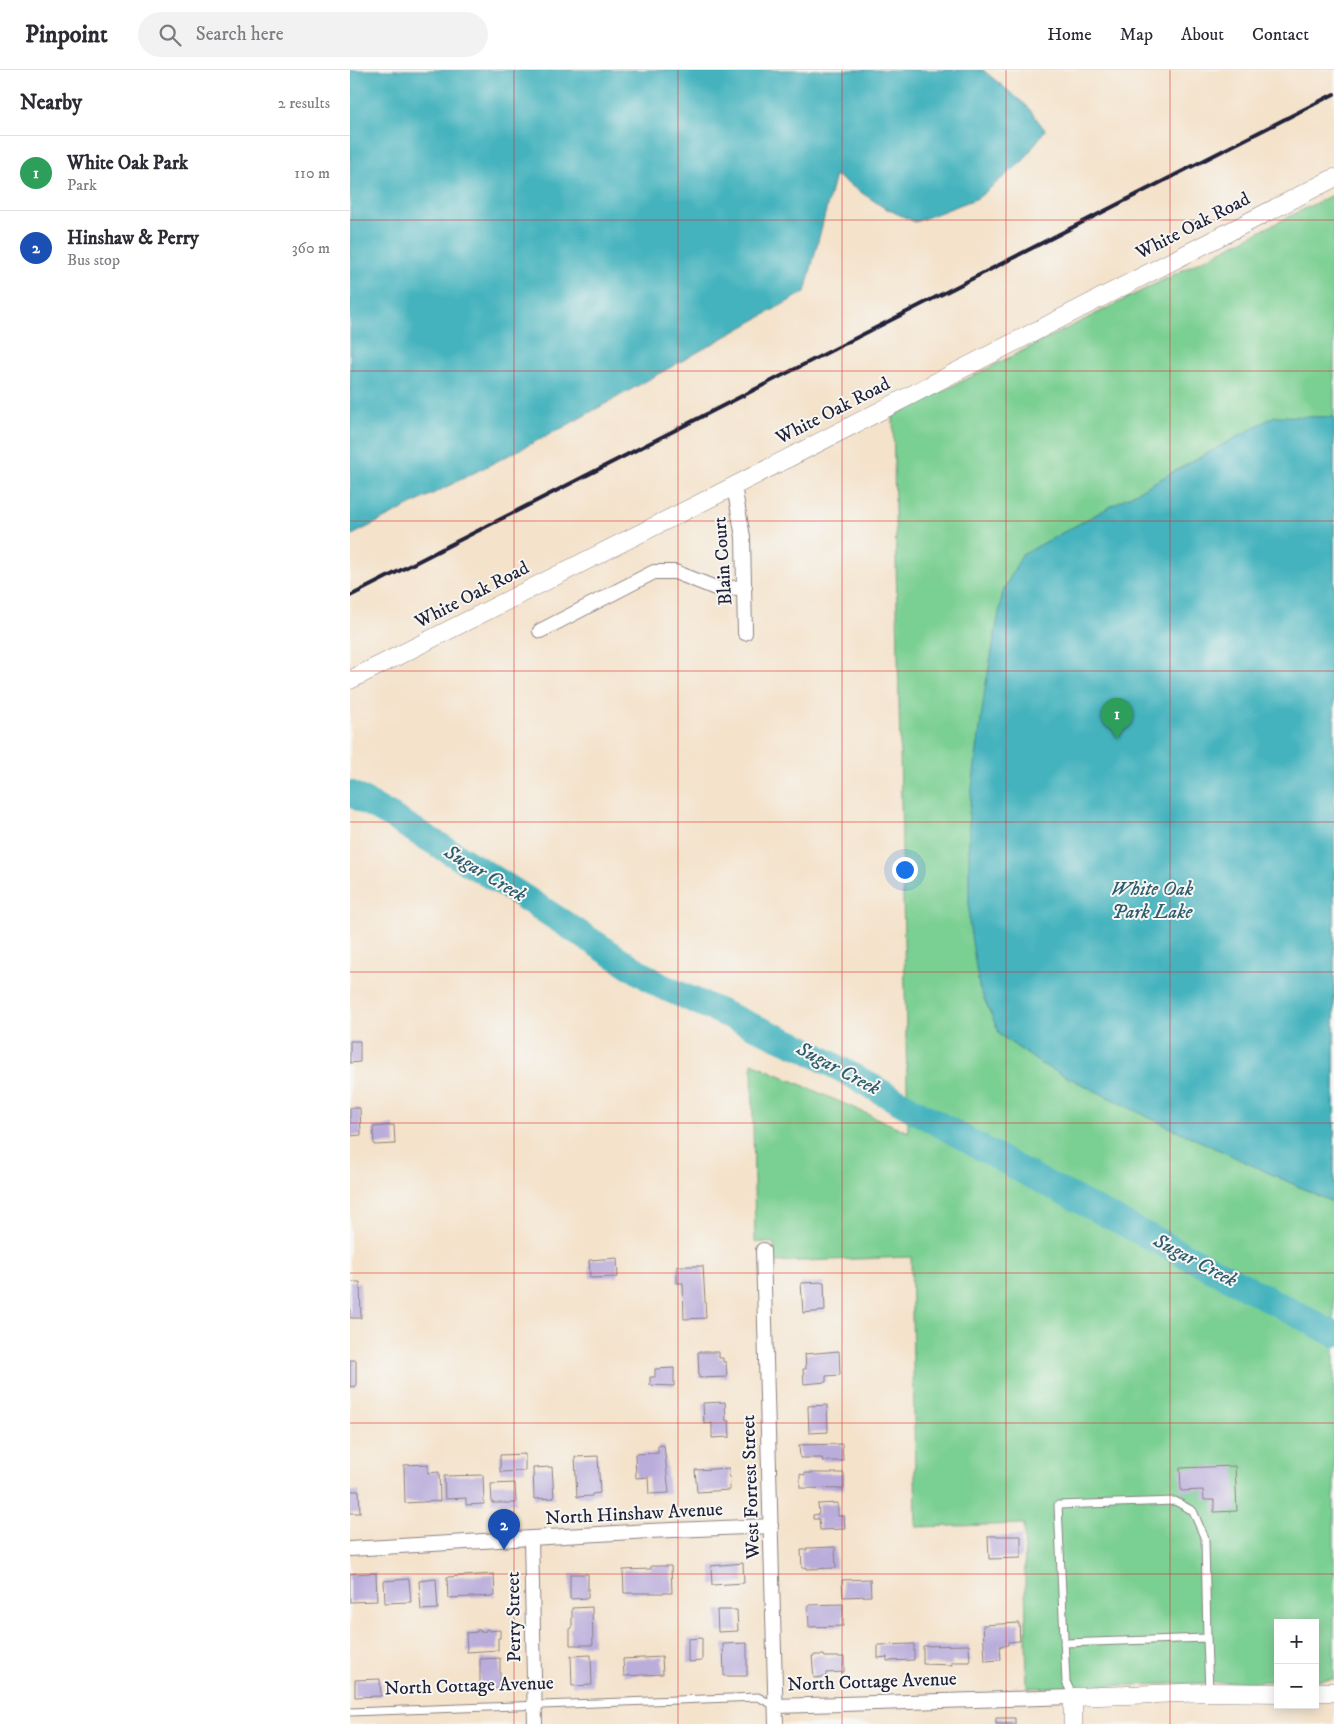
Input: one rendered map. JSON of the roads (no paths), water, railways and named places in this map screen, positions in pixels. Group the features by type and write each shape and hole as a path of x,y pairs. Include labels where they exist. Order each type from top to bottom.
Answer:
{"street":[{"name":"White Oak Road","path":"350,680 734,486 1334,178"},
{"name":"Blain Court","path":"734,486 743,538 745,633"},
{"path":"540,631 654,572 675,572 718,589 745,587"},
{"name":"West Forrest Street","path":"764,1250 776,1724"},
{"name":"North Hinshaw Avenue","path":"350,1549 649,1531 771,1526"},
{"name":"Perry Street","path":"531,1539 535,1724"},
{"name":"North Cottage Avenue","path":"776,1706 1209,1692 1274,1692"},
{"path":"1319,1692 1334,1692"},
{"path":"1073,1696 1073,1724"}],"lane":[{"path":"1073,1696 1066,1682 1058,1505 1148,1501 1175,1501 1193,1511 1205,1538 1209,1692"},
{"path":"1064,1643 1207,1638"},
{"name":"North Cottage Avenue","path":"350,1712 758,1697 776,1706"}],"water":[{"path":"350,70 983,70 1027,106 1045,130 1023,161 978,198 915,222 883,207 835,175 805,292 564,427 350,536"},
{"name":"White Oak Park Lake","path":"1275,416 1334,417 1334,1203 1154,1120 1041,1064 1000,1035 979,987 969,922 969,812 985,689 1003,591 1022,555"}],"waterway":[{"name":"Sugar Creek","path":"350,793 505,885 661,986 803,1048 1026,1173 1334,1334"}],"railway":[{"path":"350,596 1334,94"}],"place":[{"name":"White Oak Park","path":"1117,739"},
{"name":"Hinshaw & Perry","path":"504,1550"}]}
